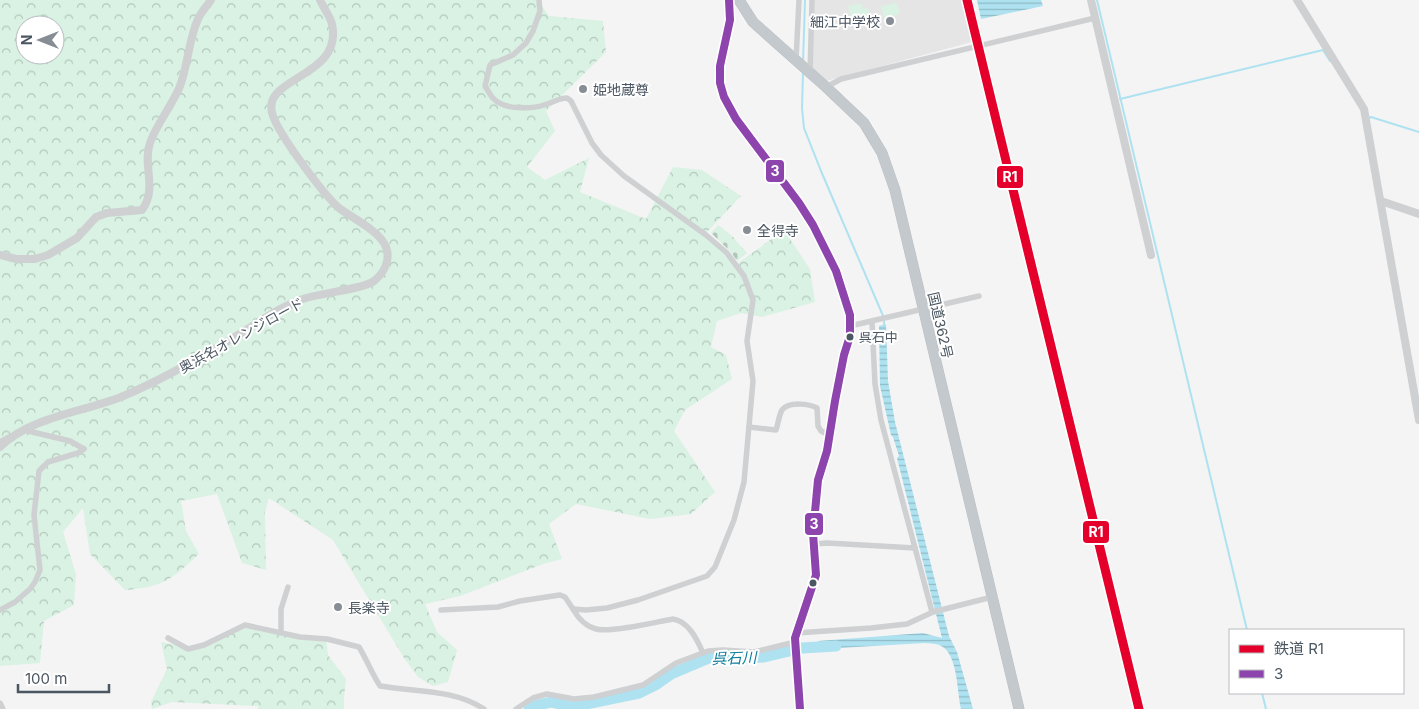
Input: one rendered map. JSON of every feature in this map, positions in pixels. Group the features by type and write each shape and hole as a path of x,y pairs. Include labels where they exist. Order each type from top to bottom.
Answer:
{"highway":[{"name":"国道362号","path":"739,0 753,22 864,123 882,153 895,190 1019,709"}],"street":[{"path":"0,255 16,259 35,259 48,255 77,238 96,217 142,210 148,202 150,190 148,152 150,143 165,111 180,86 198,18 211,0"},
{"name":"奥浜名オレンジロード","path":"0,447 6,441 26,429 54,418 119,398 144,387 306,298 372,283 384,272 388,260 386,247 378,236 337,206 314,180 282,133 273,115 271,102 279,89 317,66 328,54 332,42 332,24 320,0"},
{"path":"539,0 540,11 533,31 526,43 513,55 490,65 485,86 494,100 504,106 520,108 544,106 561,98 567,98 571,101 592,143 601,154 624,176 706,235 727,253 744,276 753,300 747,341 753,382 744,482 737,509 715,567 707,576 638,600 586,610 573,609"},
{"path":"729,0 730,20 720,66 720,83 724,97 736,120 814,225 836,271 849,310 850,326 827,451 818,480 814,514 816,575 796,634 795,644 800,709"},
{"path":"796,61 799,0"},
{"path":"810,74 812,0"},
{"path":"1091,0 1151,255"},
{"path":"1297,0 1364,110 1382,201 1419,420"},
{"path":"826,87 841,79 1095,18"},
{"path":"1382,201 1419,214"},
{"path":"850,326 887,319 979,296"},
{"path":"873,322 875,384 881,420 932,612"},
{"path":"749,427 776,430 782,410 788,405 812,405 817,408 818,426 821,431 829,435"},
{"path":"0,442 26,429 70,441 84,449 78,453 48,462 39,471 34,515 40,570 30,589 15,602 0,610"},
{"path":"815,544 915,548"},
{"path":"281,632 281,609 288,587"},
{"path":"442,610 498,607 520,600 560,595 565,597 581,621 596,629 620,629 673,619 680,620 691,631 703,653"},
{"path":"796,634 907,624 932,612 992,597"},
{"path":"168,638 188,649 204,645 245,625 300,637 327,639 359,647 380,686 447,694 476,704 484,709"},
{"path":"516,709 534,698 547,694 574,700 594,698 643,685 676,663 703,653 723,650 754,652 795,644"},
{"path":"0,703 3,709"}],"shaded area":[{"name":"細江中学校","path":"814,0 962,0 972,42 826,81 812,68"}],"green space":[{"path":"0,0 538,0 549,16 603,21 606,52 546,111 555,131 527,167 545,180 589,158 580,192 646,219 673,167 702,170 741,196 707,232 734,266 784,230 810,269 815,302 762,317 741,313 717,321 711,347 726,355 732,379 685,410 674,431 715,492 691,514 650,519 576,504 549,524 562,559 543,564 460,596 425,604 437,632 457,650 448,682 433,686 418,677 404,658 333,540 269,498 265,512 266,570 242,563 217,494 181,501 186,531 199,554 174,576 158,584 138,589 125,590 90,554 83,508 63,532 76,574 74,605 44,621 40,663 0,666"},
{"path":"861,3 863,9 868,8 871,21 853,25 848,6"},
{"path":"897,3 900,14 884,18 881,6"},
{"path":"718,225 731,235 747,253 737,261 731,252 711,233"},
{"path":"245,625 294,636 326,637 328,655 346,679 344,709 258,709 258,706 172,702 152,709 151,702 167,669 161,642 192,648"}],"water":[{"path":"977,0 1041,0 1043,6 981,19"},
{"path":"886,324 888,381 895,422 949,636 957,652 973,709 961,709 954,665 947,650 939,645 925,643 822,649 818,641 923,633 942,638 897,458 899,456 891,435 880,386 879,326"}],"waterway":[{"path":"803,63 805,0"},
{"path":"1097,0 1247,629"},
{"path":"1120,99 1323,50 1330,61"},
{"path":"803,72 802,108 804,128 884,318 884,326"},
{"path":"1367,119 1371,117 1419,132"},
{"name":"呉石川","path":"529,709 551,702 572,707 639,693 671,674 709,658 723,656 743,658 764,657 802,648 836,646"},
{"path":"1262,694 1266,709"}],"rail line":[{"name":"R1","path":"967,0 1139,709"}],"transit line":[{"name":"3","path":"729,0 730,20 720,66 720,83 724,97 736,119 799,203 813,225 836,271 850,315 850,336 844,355 827,451 818,480 813,533 816,575 795,638 800,709"}],"place":[{"name":"細江中学校","path":"890,21"},
{"name":"姫地蔵尊","path":"583,89"},
{"name":"全得寺","path":"747,230"},
{"name":"呉石中","path":"850,337"},
{"name":"長楽寺","path":"338,607"}]}
